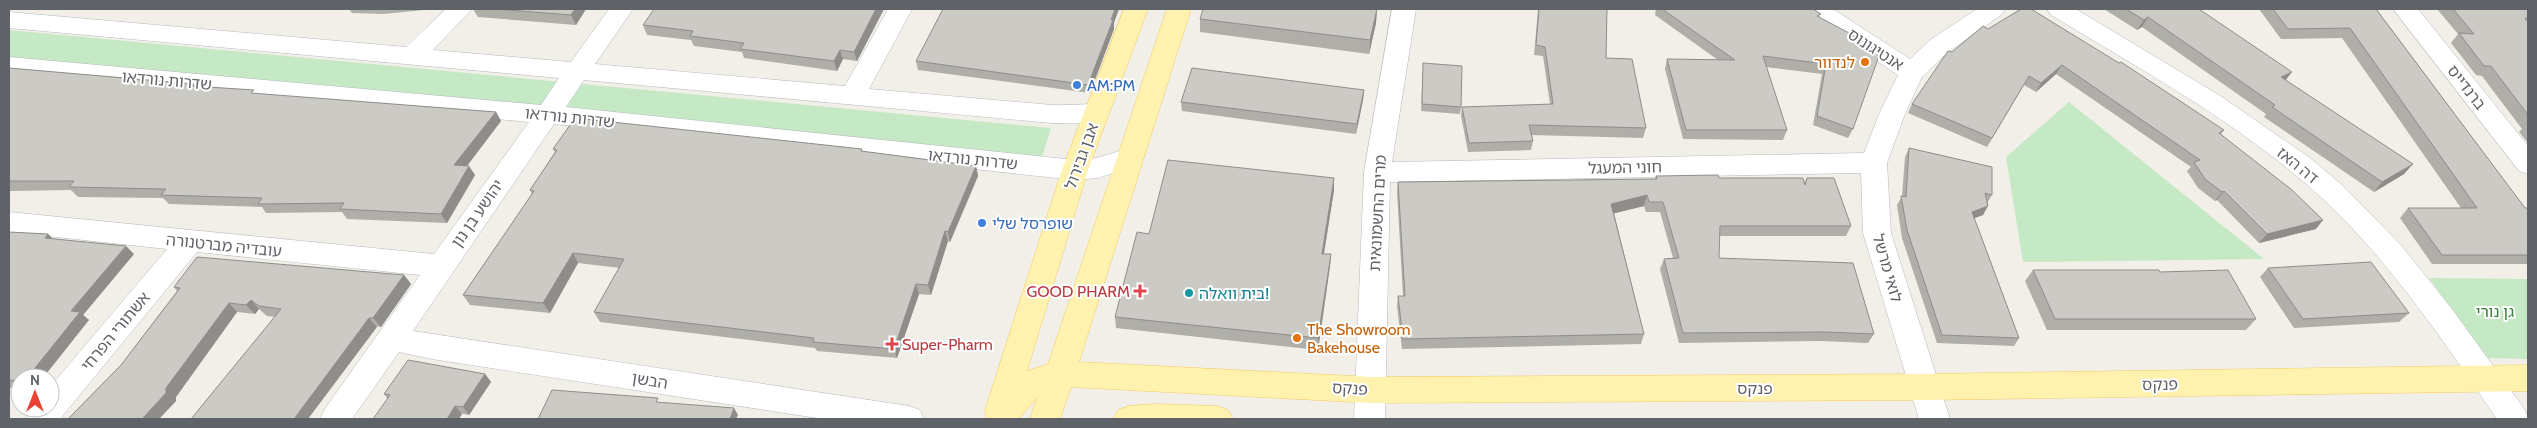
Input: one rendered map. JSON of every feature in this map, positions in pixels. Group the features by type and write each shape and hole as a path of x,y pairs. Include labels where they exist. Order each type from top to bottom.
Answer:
{"main road":[{"name":"אבן גבירול","path":"997,419 1075,170 1136,9"},
{"path":"1045,419 1179,9"},
{"name":"פנקס","path":"1002,419 1034,380 1060,374 1372,390 1925,388 2528,378"},
{"path":"1130,419 1155,417 1217,419"}],"street":[{"path":"412,56 460,9"},
{"name":"יהושע בן נון","path":"335,419 621,9"},
{"path":"852,96 900,9"},
{"name":"מרים החשמונאית","path":"1369,419 1372,390 1376,172 1404,9"},
{"name":"אנטיגונוס","path":"1816,9 1912,72"},
{"name":"לואי מרשל","path":"1935,419 1877,233 1874,162 1892,114 1912,72 1939,46 1993,9"},
{"name":"דה האז","path":"2059,9 2234,117 2302,166 2375,235 2422,290 2514,419"},
{"name":"ברנדייס","path":"2405,9 2528,164"},
{"path":"9,20 1052,114 1077,115 1097,112"},
{"name":"שדרות נורדאו","path":"11,68 546,115 1075,170 1098,168 1129,158"},
{"name":"חוני המעגל","path":"1376,172 1874,162"},
{"name":"עובדיה מברטנורה","path":"9,222 189,242 440,266"},
{"name":"אשתורי הפרחי","path":"42,419 189,242"},
{"name":"הבשן","path":"392,338 442,349 773,410 909,419"}],"green space":[{"path":"9,30 1051,128 1042,157 9,57"},
{"path":"2069,102 2264,259 2023,262 2006,157"},
{"name":"גן נורי","path":"2429,278 2528,279 2528,359 2487,358"}],"building":[{"path":"496,9 575,9 571,15"},
{"path":"654,9 876,9 854,52 840,50 834,61 740,49 744,43 690,36 693,31 643,25"},
{"path":"943,9 1115,9 1111,20 1113,20 1088,85 916,61"},
{"path":"1203,9 1377,9 1370,40 1200,19"},
{"path":"1539,9 1607,9 1606,58 1632,59 1646,128 1529,125 1533,141 1469,143 1462,107 1553,104 1545,47 1536,45"},
{"path":"1662,9 1813,9 1821,14 1817,16 1851,34 1880,53 1853,129 1817,116 1826,64 1763,56 1787,130 1686,130 1667,59 1735,60"},
{"path":"2021,9 2031,9 2119,63 2121,62 2224,130 2219,133 2292,190 2323,220 2267,234 2224,191 2222,192 2205,179 2194,162 2200,160 2062,65 2041,83 2029,76 1992,138 1912,104 1948,51 1952,52 1983,26 1988,29"},
{"path":"2126,9 2199,9 2292,72 2281,77 2413,164 2382,182 2272,107 2275,105 2148,17 2144,20"},
{"path":"2273,9 2376,9 2525,208 2528,208 2528,255 2442,255 2408,208 2477,208 2350,28 2288,29"},
{"path":"2453,9 2528,9 2528,18 2525,18 2528,22 2528,115 2491,66 2484,66 2459,33 2474,34"},
{"path":"1423,63 1462,66 1461,107 1422,104"},
{"path":"9,68 254,90 251,93 496,112 454,165 469,166 441,214 340,209 344,203 258,204 262,198 161,195 166,189 69,187 74,181 9,181"},
{"path":"1192,68 1364,90 1357,124 1181,102"},
{"path":"575,118 862,149 861,151 976,166 948,232 945,231 928,285 916,284 894,349 813,342 814,338 594,312 624,259 573,253 543,303 463,295 534,191 530,190 557,150 553,149"},
{"path":"1909,148 1992,167 1992,195 1985,193 1988,206 1972,212 2019,338 1942,335 1907,230 1901,196 1906,197"},
{"path":"1168,160 1334,178 1322,254 1331,254 1318,338 1115,317 1137,232 1149,234"},
{"path":"1718,175 1719,178 1803,178 1805,185 1807,178 1834,178 1851,226 1720,226 1719,258 1853,263 1874,334 1825,332 1683,333 1664,259 1679,258 1663,202 1649,202 1647,195 1611,204 1644,334 1403,339 1398,296 1405,296 1398,182 1657,179 1656,176"},
{"path":"9,232 48,234 45,238 126,246 71,311 80,312 35,368 10,368 9,380"},
{"path":"197,257 404,275 373,318 369,318 294,419 191,419 281,309 259,306 251,300 246,305 229,303 166,388 166,393 142,419 68,419 121,365 180,288 174,287"},
{"path":"2371,262 2409,313 2303,319 2268,268"},
{"path":"2033,270 2159,270 2160,272 2228,270 2256,319 2055,319"},
{"path":"408,360 485,374 463,407 455,406 447,419 373,419 390,395 384,394"},
{"path":"552,390 658,398 656,402 734,408 730,419 538,419"}],"place":[{"name":"לנדוור","path":"1865,62"},
{"name":"AM:PM","path":"1077,85"},
{"name":"שופרסל שלי","path":"982,223"},
{"name":"GOOD PHARM","path":"1140,291"},
{"name":"בית וואלה!","path":"1189,293"},
{"name":"The Showroom Bakehouse","path":"1297,338"},
{"name":"Super-Pharm","path":"892,344"}]}
